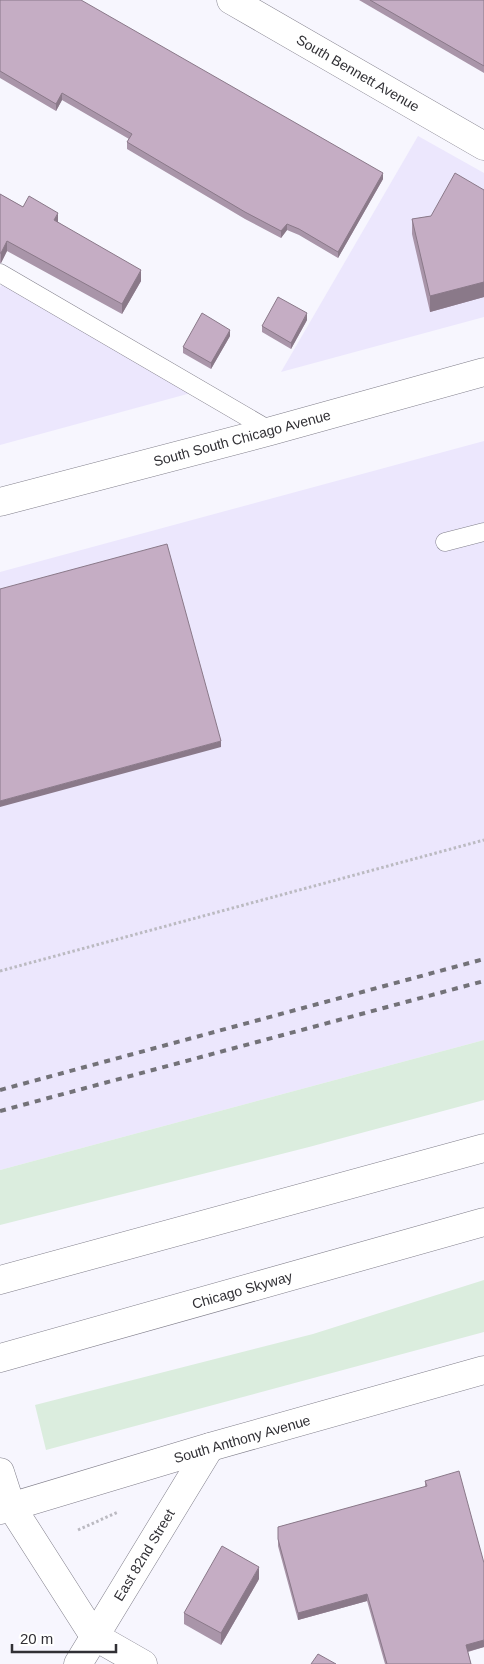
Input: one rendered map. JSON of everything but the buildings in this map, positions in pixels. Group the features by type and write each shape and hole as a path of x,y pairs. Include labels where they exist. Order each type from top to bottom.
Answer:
{"main road":[{"name":"South Bennett Avenue","path":"231,0 484,146"},
{"name":"South South Chicago Avenue","path":"0,502 271,431 484,372"},
{"path":"1,1279 484,1148"},
{"name":"Chicago Skyway","path":"7,1359 484,1222"},
{"name":"South Anthony Avenue","path":"5,1508 210,1447 484,1370"},
{"name":"East 82nd Street","path":"78,1664 210,1447"},
{"path":"0,1472 5,1508 94,1636 143,1664"}],"lane":[{"path":"2,279 271,431"},
{"path":"445,542 484,532"}],"path":[{"path":"0,971 484,840"},
{"path":"78,1530 118,1512"}],"shaded area":[{"path":"418,136 484,173 484,317 281,372"},
{"path":"6,277 202,390 0,445 0,287"},
{"path":"484,441 484,1040 0,1170 0,572"}],"green space":[{"path":"484,1040 484,1100 309,1147 0,1225 0,1170"},
{"path":"484,1280 484,1332 46,1450 35,1405 313,1334"}],"railway":[{"path":"0,1090 484,959"},
{"path":"0,1111 484,981"}]}
